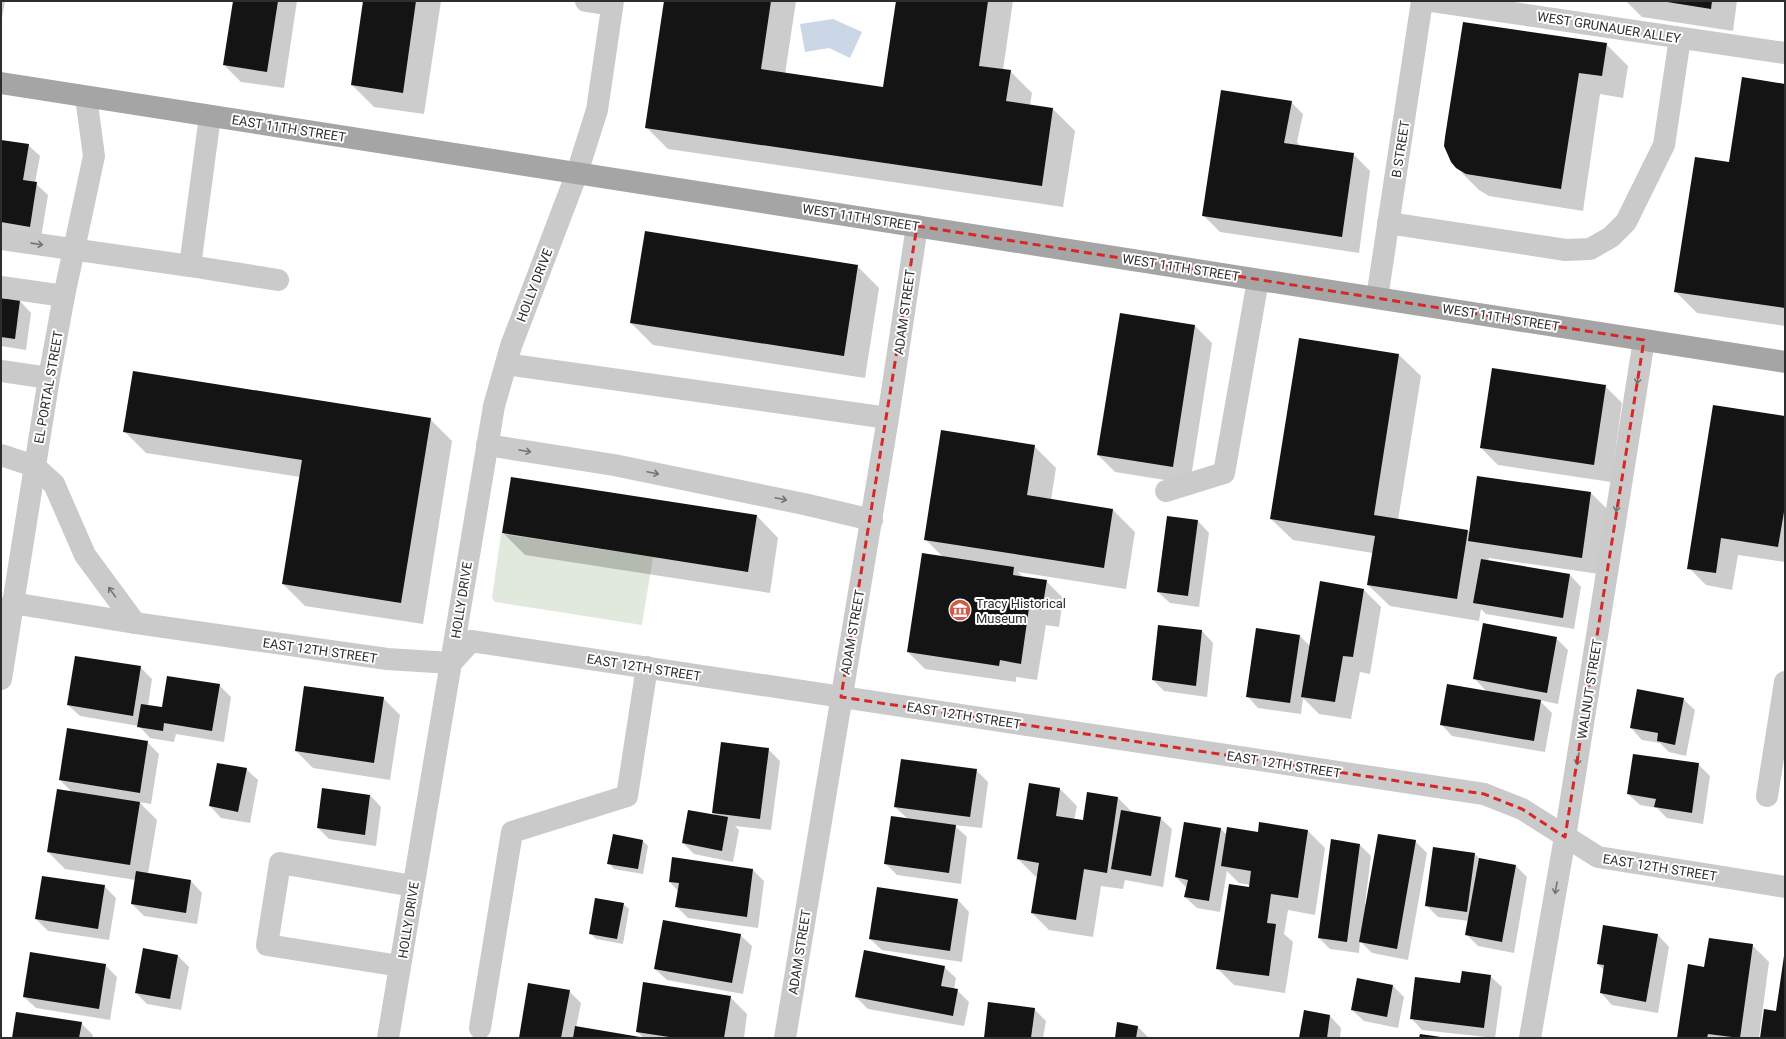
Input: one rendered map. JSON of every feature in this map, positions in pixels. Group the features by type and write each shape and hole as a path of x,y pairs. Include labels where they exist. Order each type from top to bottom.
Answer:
{"main road":[{"name":"EAST 11TH STREET","path":"1,83 577,173"},
{"name":"WEST 11TH STREET","path":"577,173 1785,362"}],"street":[{"path":"586,1 613,3"},
{"name":"B STREET","path":"1377,298 1422,1"},
{"name":"WEST GRUNAUER ALLEY","path":"1432,1 1785,53"},
{"name":"HOLLY DRIVE","path":"388,1038 494,406 511,346 577,173 597,110 613,3"},
{"path":"1388,223 1566,250 1590,249 1611,237 1626,222 1664,145 1680,38"},
{"name":"EL PORTAL STREET","path":"1,679 49,378 64,296 94,156 86,96"},
{"path":"190,266 210,116"},
{"name":"ADAM STREET","path":"785,1038 841,696 872,520 917,226"},
{"path":"1,239 278,280"},
{"path":"1166,491 1224,473 1258,280"},
{"path":"1,287 64,296"},
{"name":"WALNUT STREET","path":"1530,1038 1565,836 1644,340"},
{"path":"506,364 888,418"},
{"path":"1,371 49,378"},
{"path":"487,444 614,465 804,504 872,520"},
{"path":"1,455 34,466 54,484 85,555 135,623"},
{"name":"EAST 12TH STREET","path":"12,603 135,623 387,659 451,663 471,641 1484,794 1522,809 1598,858 1785,887"},
{"path":"480,1028 512,832 627,796 647,667"},
{"path":"1767,796 1785,682"},
{"path":"400,966 267,945 280,863 413,886"}],"highlighted area":[{"path":"917,226 1644,340 1565,837 1522,809 1484,794 841,697"}],"shaded area":[{"path":"501,534 653,557 642,625 495,602 492,598"}],"water":[{"path":"833,19 862,32 850,58 829,48 805,52 800,24"}],"building":[{"path":"233,1 278,1 267,72 223,65"},
{"path":"363,1 416,1 403,93 351,85"},
{"path":"664,1 771,1 761,69 883,87 896,1 988,1 979,66 1011,70 1006,101 1053,108 1042,186 645,128"},
{"path":"1661,1 1712,1 1711,9"},
{"path":"1463,22 1607,43 1602,76 1579,73 1561,189 1466,174 1456,168 1451,162 1444,146"},
{"path":"1742,77 1785,84 1785,308 1674,292 1695,157 1729,162"},
{"path":"1221,90 1292,101 1284,143 1354,153 1342,237 1202,216"},
{"path":"1,140 29,144 23,180 37,182 30,227 1,222"},
{"path":"645,231 858,265 844,356 630,323"},
{"path":"1,298 20,300 15,339 1,337"},
{"path":"1120,313 1195,325 1173,467 1097,455"},
{"path":"1299,338 1399,354 1374,515 1468,530 1457,599 1367,585 1375,536 1270,519"},
{"path":"1492,368 1606,385 1594,465 1480,448"},
{"path":"133,371 431,418 401,603 282,584 302,460 123,432"},
{"path":"1713,405 1785,416 1785,506 1778,547 1721,538 1716,573 1687,569"},
{"path":"941,430 1035,445 1027,495 1113,509 1104,568 924,540"},
{"path":"1477,476 1591,492 1582,558 1468,541"},
{"path":"511,477 757,515 748,572 502,533"},
{"path":"1167,516 1198,520 1188,596 1157,592"},
{"path":"922,553 1014,567 1013,575 1047,580 1042,610 1029,608 1021,664 1000,660 999,666 907,652"},
{"path":"1481,559 1570,574 1563,618 1473,603"},
{"path":"1320,581 1364,589 1353,657 1343,656 1335,702 1301,697"},
{"path":"1483,623 1557,637 1547,693 1473,679"},
{"path":"1158,625 1202,630 1196,686 1152,680"},
{"path":"1256,628 1300,635 1290,703 1246,697"},
{"path":"75,656 141,666 133,716 67,705"},
{"path":"167,676 220,684 212,731 164,723 163,731 137,727 141,704 162,707"},
{"path":"1447,684 1541,700 1534,741 1440,725"},
{"path":"304,686 384,697 374,763 295,751"},
{"path":"1637,689 1684,698 1675,745 1657,741 1658,733 1630,728"},
{"path":"67,728 148,741 140,793 59,780"},
{"path":"721,742 769,748 760,819 712,813"},
{"path":"1633,754 1699,763 1692,813 1654,807 1656,799 1627,794"},
{"path":"901,759 977,769 970,817 894,807"},
{"path":"217,763 247,768 238,812 209,806"},
{"path":"1029,783 1060,788 1056,816 1083,820 1087,792 1118,797 1107,873 1084,869 1076,920 1031,913 1039,863 1017,859"},
{"path":"322,788 370,795 365,835 317,828"},
{"path":"57,789 140,802 130,865 47,852"},
{"path":"688,810 728,817 722,851 682,843"},
{"path":"1121,810 1161,817 1151,876 1111,869"},
{"path":"891,816 956,825 949,873 884,864"},
{"path":"1184,822 1221,828 1209,901 1184,897 1188,880 1175,877"},
{"path":"1259,822 1308,830 1298,898 1271,894 1267,923 1276,924 1269,976 1216,969 1229,884 1249,887 1251,871 1221,866 1227,827 1258,832"},
{"path":"613,834 643,840 638,869 607,864"},
{"path":"1378,834 1416,840 1397,949 1359,942"},
{"path":"1331,839 1360,844 1347,942 1318,938"},
{"path":"1433,847 1475,853 1467,912 1425,906"},
{"path":"672,857 753,869 747,917 675,907 679,883 669,882"},
{"path":"1479,858 1516,865 1502,942 1465,935"},
{"path":"136,871 191,880 186,913 131,904"},
{"path":"42,876 105,885 98,929 35,919"},
{"path":"877,887 958,899 950,951 869,939"},
{"path":"595,898 624,903 617,939 589,934"},
{"path":"663,920 741,934 732,983 654,969"},
{"path":"1603,925 1658,934 1646,1002 1600,993 1604,965 1597,964"},
{"path":"1709,938 1753,944 1740,1038 1708,1034 1707,1038 1677,1038 1688,964 1704,967"},
{"path":"143,948 178,955 170,999 135,993"},
{"path":"864,950 945,966 941,986 958,989 953,1016 855,997"},
{"path":"30,952 106,964 99,1009 23,997"},
{"path":"1784,956 1785,1038 1760,1038 1764,1009 1776,1011"},
{"path":"1462,971 1491,975 1484,1028 1410,1019 1415,977 1460,983"},
{"path":"1357,978 1393,985 1387,1017 1351,1010"},
{"path":"643,982 731,996 724,1038 676,1038 636,1032"},
{"path":"528,983 570,990 561,1038 519,1038"},
{"path":"988,1002 1035,1008 1031,1038 984,1038"},
{"path":"1304,1010 1330,1015 1327,1038 1299,1038"},
{"path":"16,1012 82,1022 79,1038 12,1038"},
{"path":"1117,1022 1138,1026 1136,1038 1115,1038"},
{"path":"575,1026 640,1037 640,1038 573,1038"},
{"path":"1420,1034 1441,1037 1441,1038 1419,1038"}],"place":[{"name":"Tracy Historical Museum","path":"960,610"}]}
